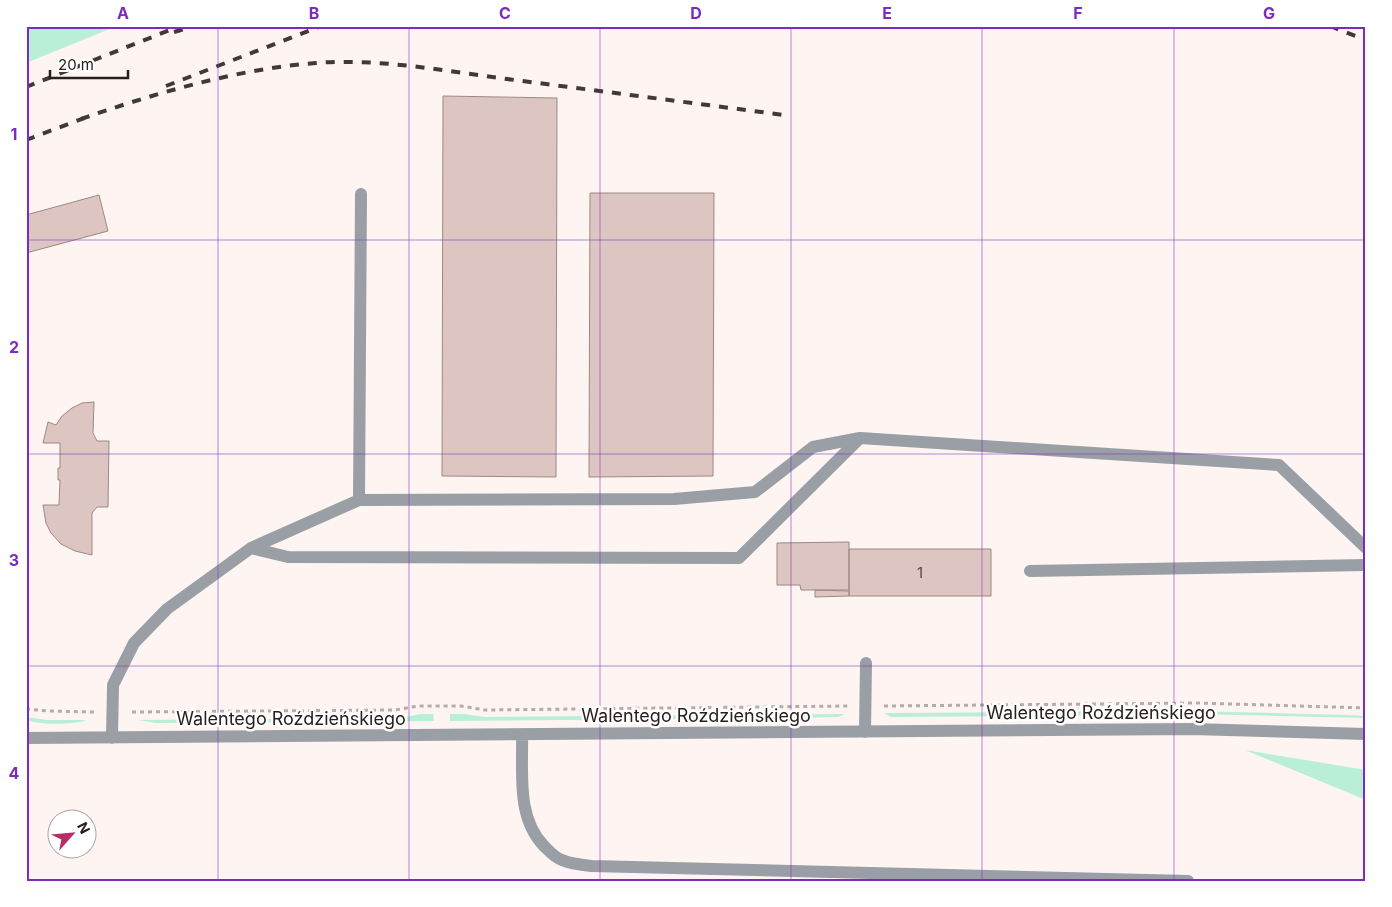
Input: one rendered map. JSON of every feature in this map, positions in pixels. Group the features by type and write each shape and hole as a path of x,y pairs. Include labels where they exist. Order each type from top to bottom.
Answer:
{"street":[{"path":"359,500 361,194"},
{"path":"251,548 288,557 739,558 860,438"},
{"path":"112,738 113,685 134,643 167,609 251,548 359,500 674,499 756,492 814,447 860,438 1279,465 1366,548"},
{"path":"1030,571 1366,565"},
{"path":"865,732 866,663"},
{"name":"Walentego Roździeńskiego","path":"26,738 1192,729 1366,734"},
{"path":"522,735 523,800 528,822 536,838 547,850 560,860 573,864 1188,881"}],"path":[{"path":"26,709 49,712 112,712 396,710 418,706 461,706 485,710 1198,703 1366,708"}],"green space":[{"path":"37,26 117,26 26,63 26,29"},
{"path":"1191,711 1346,715 1366,716 1366,718 1191,714 1036,716 1031,714 1030,716 891,717 884,713"},
{"path":"433,714 434,721 155,723 138,720 400,718"},
{"path":"450,714 484,717 845,714 838,717 789,718 450,721"},
{"path":"26,717 47,720 86,720 66,724 48,724 32,722 27,720"},
{"path":"1245,750 1366,770 1366,800"}],"building":[{"path":"443,96 557,98 556,477 442,476"},
{"path":"590,193 714,193 713,476 589,477"},
{"path":"99,195 108,231 26,253 26,215"},
{"path":"94,402 93,433 97,441 109,441 108,507 97,507 92,513 92,555 75,551 61,544 51,533 46,523 43,505 59,505 60,480 58,480 58,468 60,468 60,443 43,443 48,422 56,425 62,416 72,408 82,403"},
{"path":"849,542 849,590 801,590 800,585 777,585 777,543"},
{"path":"849,549 991,549 991,596 849,596"},
{"path":"815,590 849,591 849,596 815,597"}],"railway":[{"path":"26,87 180,26"},
{"path":"174,32 195,26"},
{"path":"166,86 321,26"},
{"path":"1330,26 1366,40"},
{"path":"81,119 167,91 227,76 286,66 340,62 412,66 784,115"},
{"path":"26,140 87,117"}]}
